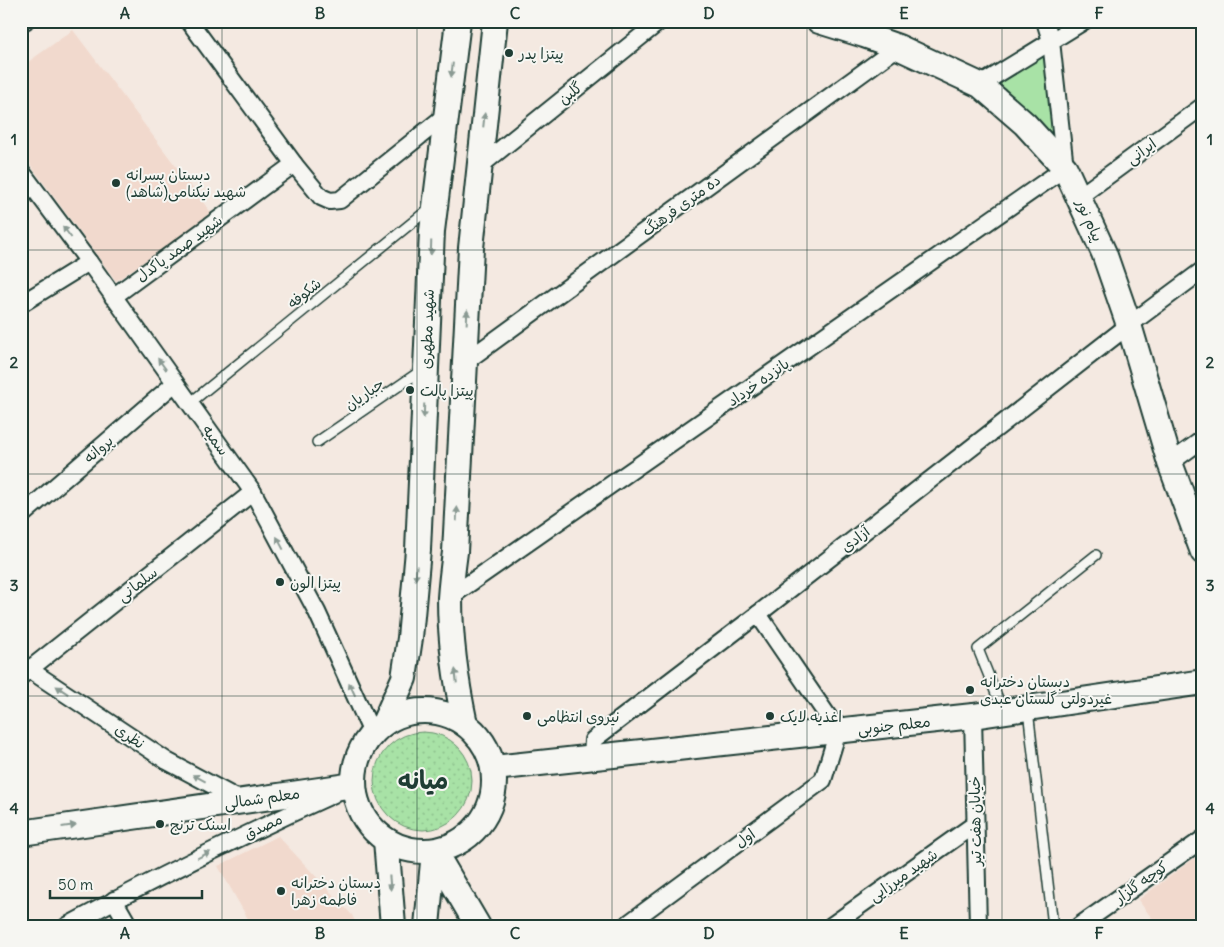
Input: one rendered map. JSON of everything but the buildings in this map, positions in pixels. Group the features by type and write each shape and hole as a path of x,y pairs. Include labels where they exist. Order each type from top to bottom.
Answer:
{"main road":[{"name":"شهید مطهری","path":"378,728 404,678 410,638 418,550 432,231 458,21"},
{"path":"465,724 457,684 451,635 450,597 455,552 471,248 495,21"},
{"name":"پیام نور","path":"819,21 854,25 980,85 1025,124 1065,168 1080,196 1104,253 1129,325 1170,463 1203,552"},
{"name":"معلم جنوبی","path":"494,768 973,716 1203,682"},
{"path":"425,710 446,714 465,724 478,736 488,751 494,768 494,790 488,812 474,831 456,844 434,851 409,849 386,840 373,829 363,816 357,800 354,784 355,766 362,748 378,728 404,714 425,710"},
{"name":"معلم شمالی","path":"21,833 354,784"},
{"path":"386,840 393,926"},
{"path":"427,926 434,851"},
{"path":"434,851 478,926"}],"street":[{"path":"189,21 294,164 321,197 330,201 340,200 446,115"},
{"name":"گلبن","path":"480,166 660,21"},
{"path":"1046,21 1051,41 1065,168"},
{"path":"980,85 1084,21"},
{"name":"ده متری فرهنگ","path":"465,362 898,47"},
{"name":"ایرانی","path":"1080,196 1203,106"},
{"name":"شهید صمد پاکدل","path":"114,297 294,164"},
{"name":"پانزده خرداد","path":"450,597 1065,168"},
{"name":"سمیه","path":"21,171 89,262 253,492 378,728"},
{"path":"21,304 89,262"},
{"name":"آزادی","path":"592,757 593,740 1129,325 1203,270"},
{"name":"پروانه","path":"21,516 175,383"},
{"path":"1170,463 1203,440"},
{"name":"سلمانی","path":"24,669 253,492"},
{"path":"758,614 838,731"},
{"name":"نظری","path":"24,669 167,761 242,801"},
{"name":"خیابان هفت تیر","path":"973,716 978,926"},
{"name":"اول","path":"625,926 824,780 838,731"},
{"name":"مصدق","path":"67,926 114,900 259,828 354,784"},
{"name":"شهید میرزایی","path":"831,926 975,824"},
{"name":"کوچه گلزار","path":"1079,926 1203,839"},
{"path":"114,900 129,926"}],"lane":[{"name":"شکوفه","path":"190,403 435,204"},
{"name":"جباریان","path":"317,442 426,368"},
{"path":"1003,712 978,648 1096,555"},
{"path":"1027,708 1053,926"}],"shaded area":[{"name":"دبستان پسرانه شهید نیکنامی(شاهد)","path":"73,30 212,214 116,281 21,152 21,67"},
{"name":"دبستان دخترانه فاطمه زهرا","path":"278,836 352,915 357,926 252,926 218,866"},
{"path":"1203,852 1203,926 1158,926 1138,900"}],"green space":[{"path":"1045,53 1056,149 992,86"},
{"path":"423,732 442,736 458,746 468,762 472,781 468,800 458,816 442,826 423,830 404,826 388,816 378,800 374,781 378,762 388,746 404,736"}],"place":[{"name":"پیتزا پدر","path":"509,53"},
{"name":"دبستان پسرانه شهید نیکنامی(شاهد)","path":"116,183"},
{"name":"پیتزا پالت","path":"410,390"},
{"name":"پیتزا الون","path":"280,582"},
{"name":"دبستان دخترانه غیردولتی گلستان عبدی","path":"970,690"},
{"name":"نیروی انتظامی","path":"527,716"},
{"name":"اغذیه لایک","path":"770,716"},
{"name":"اسنک ترنج","path":"160,824"},
{"name":"دبستان دخترانه فاطمه زهرا","path":"281,891"}],"district":[{"name":"میانه","path":"423,780"}]}
